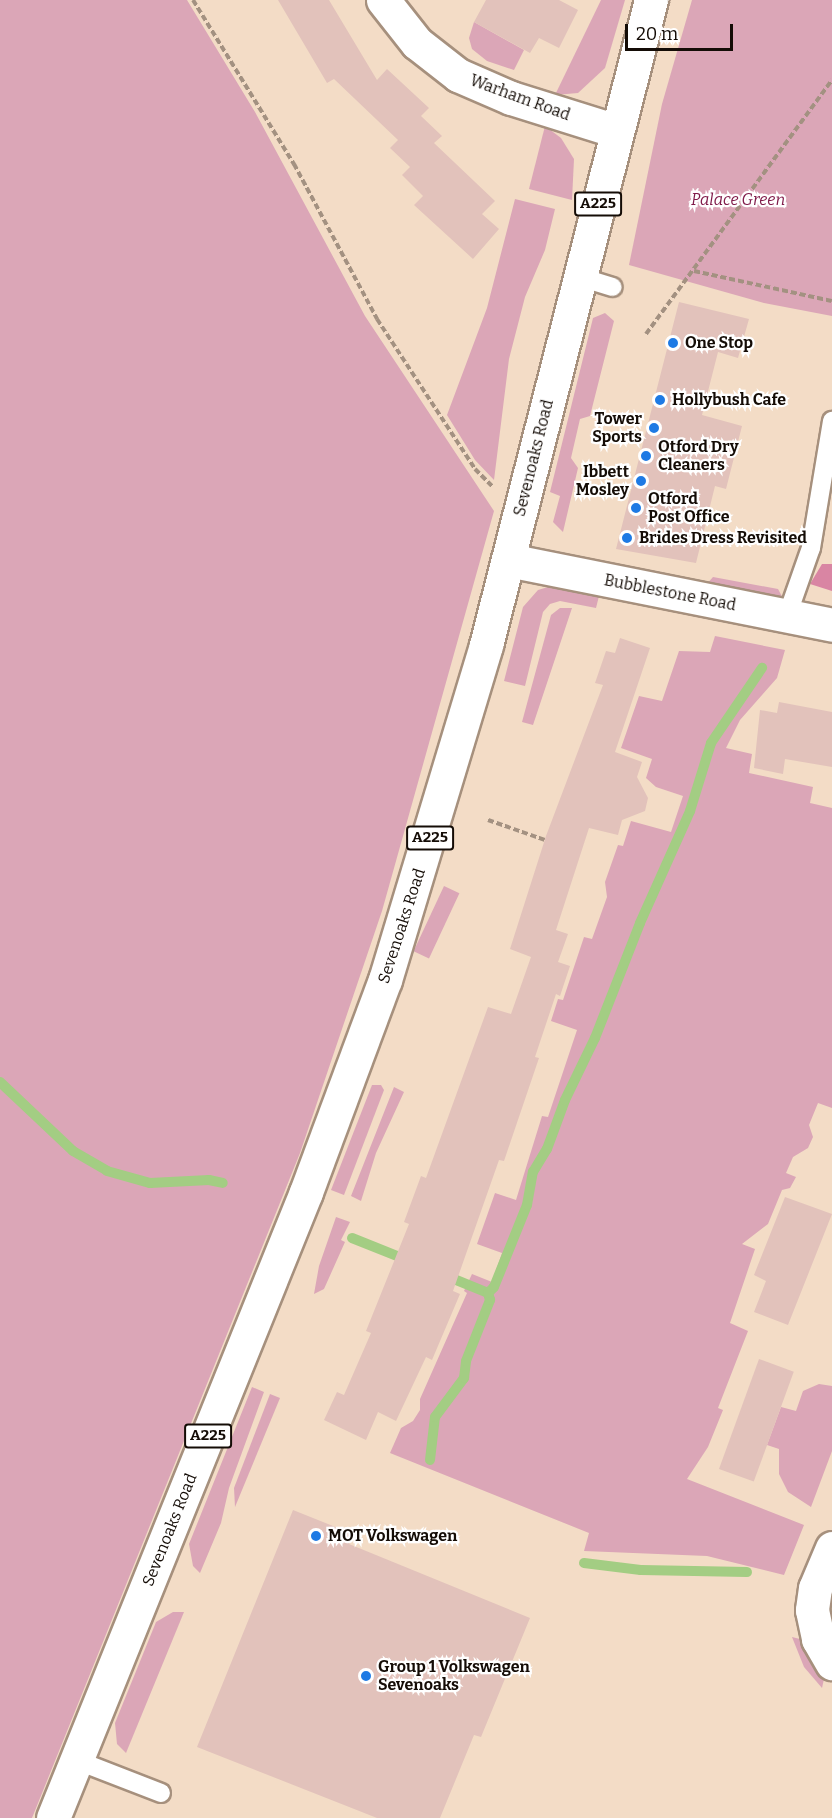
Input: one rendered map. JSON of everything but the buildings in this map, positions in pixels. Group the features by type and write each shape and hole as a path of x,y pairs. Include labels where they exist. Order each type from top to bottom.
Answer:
{"main road":[{"name":"Warham Road","path":"383,0 417,43 458,75 511,98 616,131"},
{"name":"Sevenoaks Road","path":"53,1818 269,1287 366,1034 445,788 508,560 651,0"},
{"name":"Bubblestone Road","path":"508,560 832,625"},
{"path":"832,1548 817,1582 812,1610 818,1640 832,1663"}],"lane":[{"path":"580,277 613,287"},
{"path":"788,616 811,548 832,421"},
{"path":"76,1760 160,1793"}],"path":[{"path":"193,0 299,173 377,319 475,469 499,489"},
{"path":"646,334 832,80"},
{"path":"694,271 832,301"},
{"path":"488,820 545,840"}],"green space":[{"path":"0,0 187,0 255,112 365,316 494,511 382,911 300,1153 32,1818 0,1818"},
{"path":"601,0 625,0 605,68 578,93 555,95"},
{"name":"Palace Green","path":"692,0 832,0 832,316 764,303 629,265 662,104"},
{"path":"474,22 524,50 514,70 487,61 472,49 469,38"},
{"path":"545,126 561,138 574,159 572,200 529,189"},
{"path":"515,199 555,209 545,250 525,297 509,359 494,480 475,460 447,415 487,308"},
{"path":"605,313 614,321 590,416 580,419 571,458 578,468 563,532 553,522 560,496 550,492 593,318"},
{"path":"713,577 778,589 785,602 706,585"},
{"path":"548,587 599,596 596,608 560,601 550,604 543,612 525,686 504,681 523,607 538,590"},
{"path":"560,608 572,608 533,725 522,722 551,615"},
{"path":"715,636 785,650 777,678 740,720 726,748 752,754 749,773 813,787 810,803 832,808 832,1108 818,1103 809,1125 813,1137 808,1148 793,1157 786,1173 796,1177 790,1188 782,1190 768,1224 742,1244 755,1249 730,1323 748,1331 718,1408 723,1410 708,1447 687,1479 804,1525 784,1575 707,1556 584,1551 589,1533 390,1453 401,1428 413,1421 420,1410 420,1399 467,1293 464,1291 472,1274 492,1282 502,1253 477,1244 495,1193 516,1200 542,1116 548,1117 577,1030 551,1021 558,999 563,1000 584,937 592,939 607,897 605,882 618,845 623,846 631,821 671,832 683,796 656,787 646,778 652,759 621,748 639,696 662,701 679,651 710,652"},
{"path":"444,886 459,893 429,958 414,951"},
{"path":"372,1085 381,1085 384,1090 344,1195 331,1190"},
{"path":"394,1087 404,1092 376,1153 361,1201 351,1196"},
{"path":"336,1217 350,1222 341,1240 345,1242 324,1289 314,1294 319,1266"},
{"path":"819,1384 832,1386 832,1451 811,1507 788,1492 779,1474 779,1449 767,1445 781,1407 796,1411 803,1391"},
{"path":"252,1387 264,1392 229,1488 221,1523 200,1573 193,1566 189,1544"},
{"path":"270,1394 280,1398 235,1507 234,1488"},
{"path":"173,1612 184,1612 126,1753 117,1744 115,1723 156,1622"},
{"path":"792,1637 800,1639 824,1679 822,1688 804,1667"}],"shaded area":[{"path":"822,564 832,564 832,591 810,584"}],"waterway":[{"path":"430,1460 435,1417 464,1378 466,1361 490,1300 488,1293 494,1287 527,1205 533,1172 547,1149 565,1100 595,1038 640,923 690,811 711,743 762,668"},
{"path":"0,1082 73,1151 107,1171 150,1183 209,1180 223,1183"},
{"path":"352,1238 407,1260"},
{"path":"444,1275 488,1293"},
{"path":"584,1563 641,1570 747,1572"}],"place":[{"name":"One Stop","path":"673,343"},
{"name":"Hollybush Cafe","path":"660,400"},
{"name":"Tower Sports","path":"654,428"},
{"name":"Otford Dry Cleaners","path":"646,456"},
{"name":"Ibbett Mosley","path":"641,481"},
{"name":"Otford Post Office","path":"636,508"},
{"name":"Brides Dress Revisited","path":"627,538"},
{"name":"MOT Volkswagen","path":"316,1536"},
{"name":"Group 1 Volkswagen Sevenoaks","path":"366,1676"}]}
